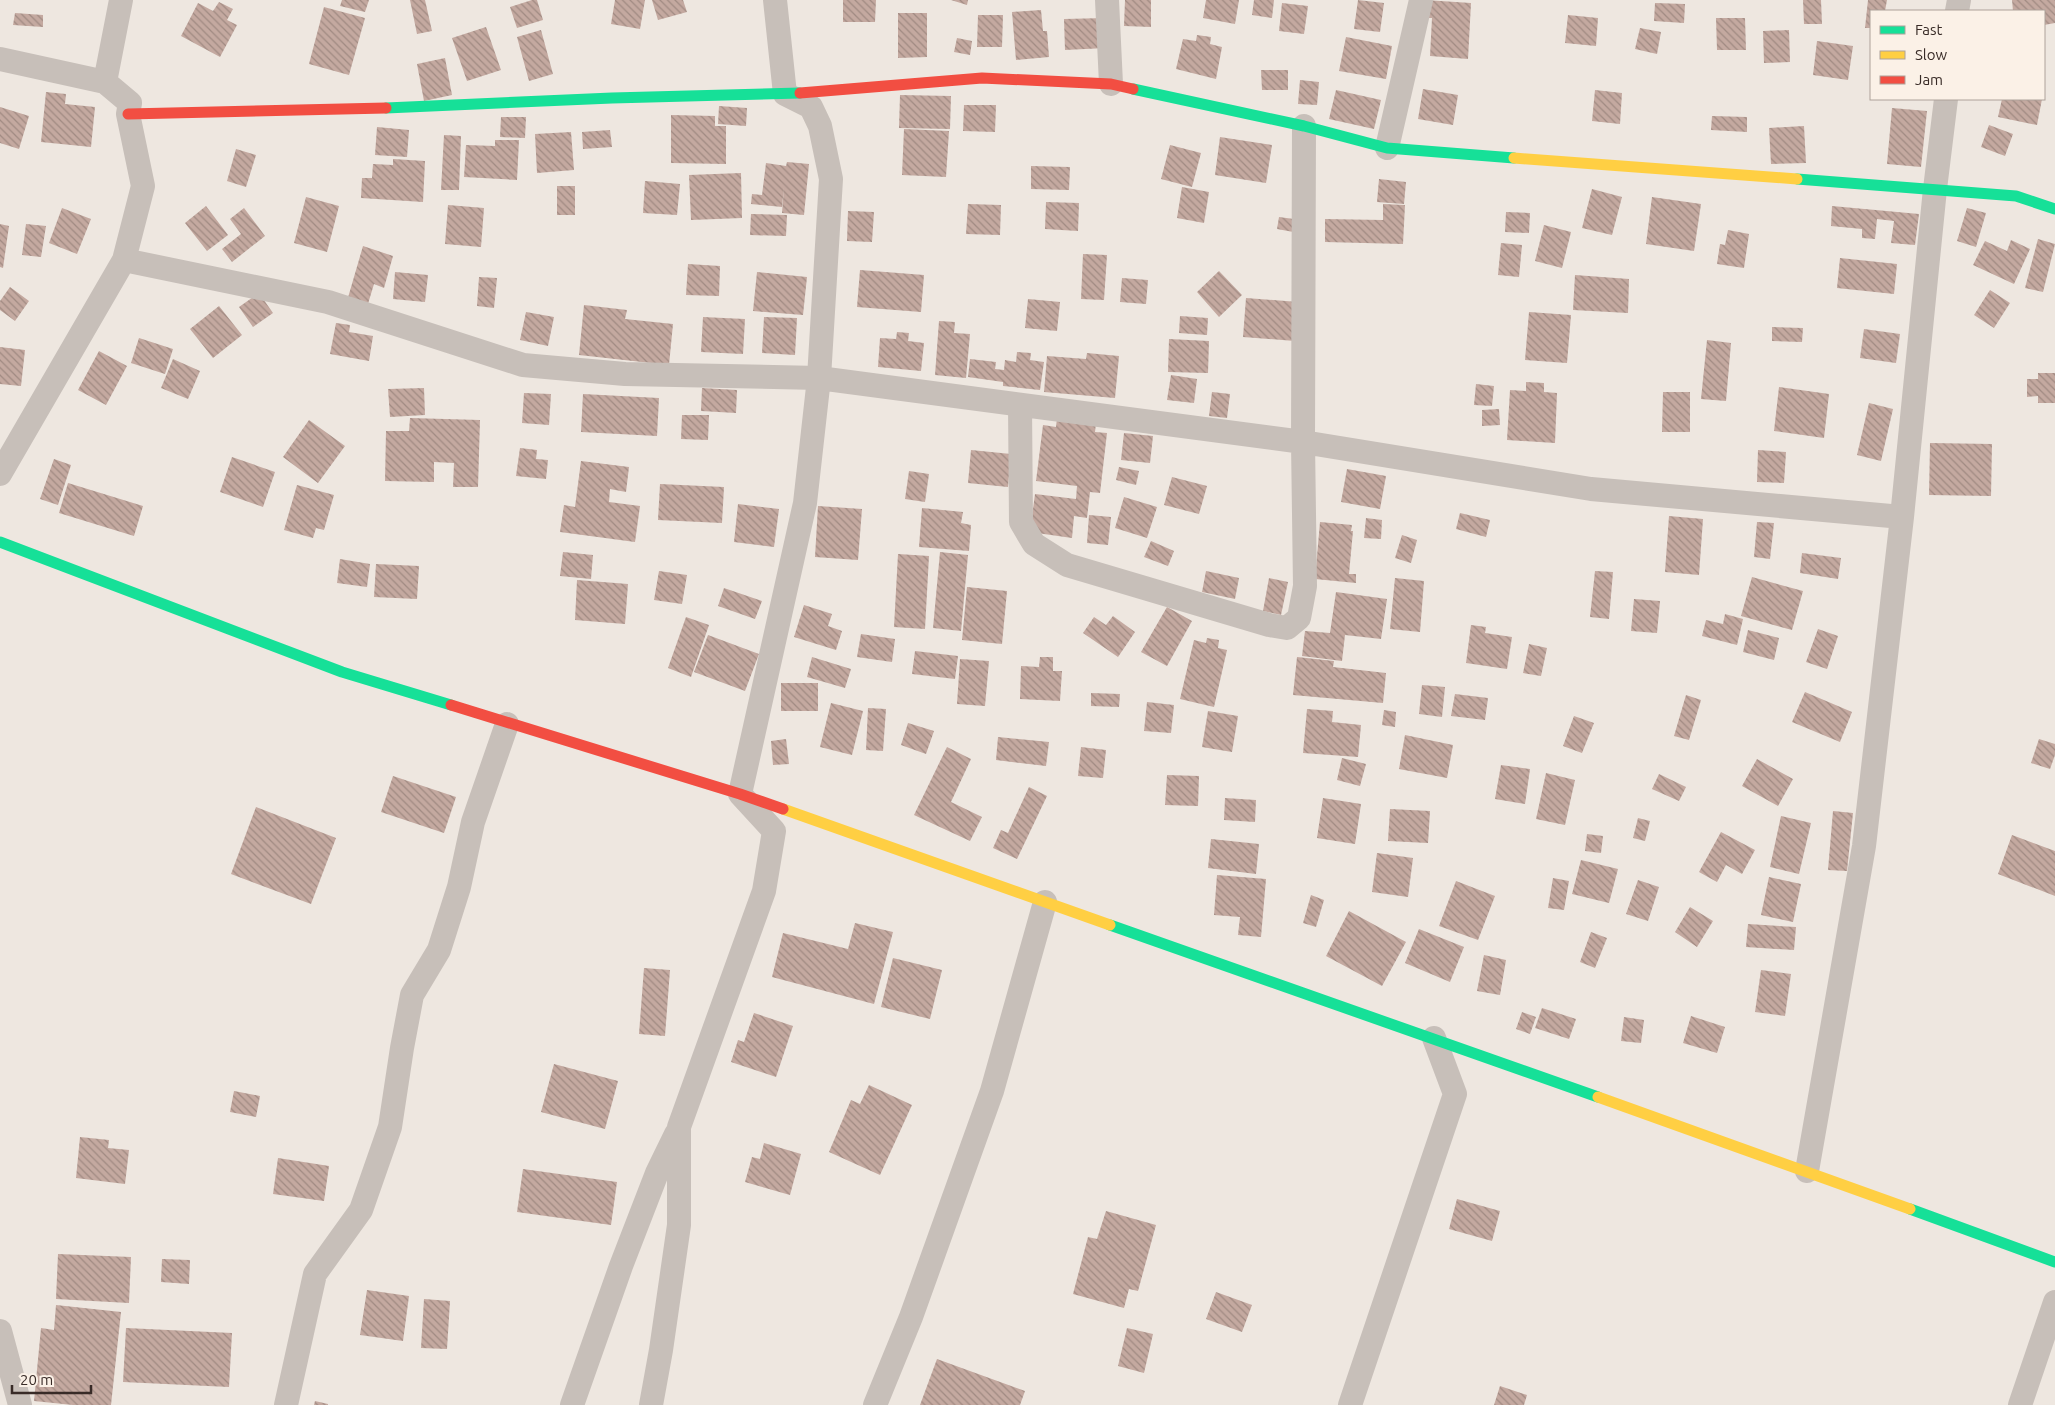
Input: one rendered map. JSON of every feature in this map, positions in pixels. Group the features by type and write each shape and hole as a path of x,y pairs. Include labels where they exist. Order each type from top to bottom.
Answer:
{"street":[{"path":"105,82 121,0"},
{"path":"775,0 785,94"},
{"path":"1107,0 1111,84"},
{"path":"1387,148 1421,0"},
{"path":"0,59 105,82 130,103 128,114 143,186 124,260 0,474"},
{"path":"128,114 442,107 612,98 785,94 982,78 1111,84 1304,126 1387,148 2016,196 2055,209"},
{"path":"740,794 805,504 819,378 831,179 820,126 810,107 785,94"},
{"path":"1807,1170 1864,846 1902,518 1935,189 1946,100"},
{"path":"1020,405 1022,522 1034,544 1067,565 1269,625 1287,628 1299,618 1306,586 1303,442 1304,126"},
{"path":"124,260 328,302 523,365 625,374 819,378 1303,442 1591,489 1902,518"},
{"path":"0,542 342,672 740,794 1807,1170 2055,1262"},
{"path":"286,1405 315,1274 361,1210 390,1127 412,995 440,950 459,887 473,822 507,724"},
{"path":"572,1405 621,1266 657,1173 679,1128 764,891 774,831 740,794"},
{"path":"875,1405 911,1317 992,1091 1045,902"},
{"path":"1350,1405 1455,1094 1434,1038"},
{"path":"651,1405 662,1350 679,1225 679,1128"},
{"path":"2020,1405 2055,1302"},
{"path":"0,1330 20,1405"}],"building":[{"path":"342,0 369,0 365,12 340,6"},
{"path":"410,0 425,0 432,31 417,34"},
{"path":"537,0 543,20 517,28 510,7"},
{"path":"615,0 645,0 640,29 611,24"},
{"path":"652,0 683,0 687,12 658,20"},
{"path":"843,0 876,0 875,22 843,22"},
{"path":"951,0 968,0 967,5"},
{"path":"1125,0 1151,0 1151,27 1124,26"},
{"path":"1206,0 1239,0 1235,24 1203,18"},
{"path":"1254,0 1274,0 1272,18 1252,15"},
{"path":"1358,0 1384,3 1380,32 1354,29"},
{"path":"1425,0 1471,3 1468,59 1430,56 1432,18 1424,18"},
{"path":"1803,0 1821,0 1822,24 1804,24"},
{"path":"1868,0 1887,0 1885,10 1870,10 1870,28 1865,28"},
{"path":"2012,0 2055,0 2055,23 2045,25 2045,10 2013,10"},
{"path":"219,2 233,9 227,20 237,25 220,57 181,36 198,3 213,11"},
{"path":"1282,3 1308,6 1304,34 1279,31"},
{"path":"1655,3 1685,4 1684,23 1654,21"},
{"path":"324,7 365,18 349,75 309,64"},
{"path":"1041,10 1043,31 1047,31 1049,57 1016,60 1012,12"},
{"path":"15,13 43,15 43,27 13,25"},
{"path":"898,13 927,13 927,57 898,58"},
{"path":"978,15 1003,15 1002,47 977,47"},
{"path":"1568,15 1598,18 1596,46 1565,43"},
{"path":"1105,18 1106,48 1065,50 1064,19"},
{"path":"1716,18 1745,18 1746,50 1717,50"},
{"path":"486,27 501,70 467,81 452,38"},
{"path":"1640,28 1661,32 1657,54 1635,49"},
{"path":"541,30 553,74 529,81 517,37"},
{"path":"1789,30 1790,62 1764,63 1763,31"},
{"path":"1197,35 1211,37 1210,44 1222,47 1216,79 1176,69 1183,39 1196,41"},
{"path":"1346,37 1392,46 1386,79 1339,71"},
{"path":"957,38 972,41 970,55 954,52"},
{"path":"1817,41 1853,46 1848,80 1813,75"},
{"path":"445,58 452,95 424,101 417,64"},
{"path":"1261,70 1288,70 1288,90 1262,90"},
{"path":"1300,80 1319,82 1317,105 1298,104"},
{"path":"1423,89 1458,95 1453,125 1418,119"},
{"path":"1336,90 1381,100 1374,129 1329,119"},
{"path":"1595,90 1622,93 1620,124 1592,121"},
{"path":"46,92 66,94 65,104 95,107 91,147 41,142"},
{"path":"900,95 951,96 950,129 899,128"},
{"path":"2002,100 2042,100 2037,125 1998,117"},
{"path":"964,105 996,105 995,132 963,131"},
{"path":"719,106 747,108 746,126 718,124"},
{"path":"0,107 29,116 19,149 0,143"},
{"path":"1892,108 1927,111 1921,167 1887,164"},
{"path":"671,115 715,116 715,126 726,126 726,164 671,163"},
{"path":"1712,116 1747,117 1747,132 1711,130"},
{"path":"501,117 526,117 525,138 500,137"},
{"path":"1989,125 2013,134 2005,156 1981,147"},
{"path":"1804,126 1806,163 1771,164 1769,128"},
{"path":"377,127 409,130 407,157 375,155"},
{"path":"904,129 949,131 946,177 902,175"},
{"path":"610,130 612,147 583,149 582,132"},
{"path":"571,132 574,170 537,173 535,134"},
{"path":"444,135 461,136 459,190 441,190"},
{"path":"1220,137 1272,145 1266,183 1215,175"},
{"path":"495,140 519,140 517,180 464,177 466,145 495,146"},
{"path":"1170,145 1201,153 1192,187 1161,179"},
{"path":"236,149 256,155 246,187 227,181"},
{"path":"393,159 425,161 423,202 361,198 362,178 372,178 373,164 393,165"},
{"path":"787,162 809,164 804,215 782,213 784,187 782,207 751,204 752,194 762,195 766,163 786,166"},
{"path":"1031,166 1070,167 1069,190 1031,189"},
{"path":"741,173 742,218 691,220 689,175"},
{"path":"1379,179 1406,182 1404,204 1377,202"},
{"path":"645,181 680,184 677,215 643,213"},
{"path":"557,186 575,186 575,215 557,215"},
{"path":"1182,187 1209,192 1204,223 1177,218"},
{"path":"1592,189 1622,197 1612,235 1582,228"},
{"path":"306,197 339,206 327,252 294,243"},
{"path":"1652,197 1701,204 1694,251 1646,244"},
{"path":"1046,202 1079,203 1078,231 1045,229"},
{"path":"968,204 1001,205 1000,235 966,234"},
{"path":"1383,204 1405,205 1403,244 1325,242 1325,219 1383,220"},
{"path":"448,205 484,208 481,247 445,244"},
{"path":"206,206 228,235 207,251 185,223"},
{"path":"1832,206 1919,214 1915,245 1891,243 1894,221 1877,219 1875,239 1862,238 1862,229 1831,226"},
{"path":"62,208 91,219 77,254 49,243"},
{"path":"244,208 265,236 232,262 222,249 241,234 230,219"},
{"path":"1967,208 1986,213 1976,247 1957,241"},
{"path":"848,211 874,212 872,242 847,241"},
{"path":"1506,212 1530,213 1529,233 1505,232"},
{"path":"751,214 787,215 786,236 750,235"},
{"path":"1279,217 1301,220 1299,233 1277,229"},
{"path":"0,224 9,226 3,268 0,267"},
{"path":"26,224 46,226 41,257 22,255"},
{"path":"1544,225 1571,232 1562,268 1535,261"},
{"path":"1728,230 1749,234 1744,268 1717,264 1720,244 1725,245"},
{"path":"2038,239 2055,244 2043,292 2025,288"},
{"path":"2011,240 2030,249 2014,284 1973,265 1985,241 2007,251"},
{"path":"1501,243 1522,245 1519,277 1498,275"},
{"path":"363,246 393,256 384,288 374,284 367,307 347,301"},
{"path":"1083,254 1107,255 1104,300 1081,299"},
{"path":"1840,258 1897,264 1894,294 1837,288"},
{"path":"688,264 720,266 719,296 686,295"},
{"path":"860,270 924,275 921,312 857,307"},
{"path":"1219,271 1242,295 1219,317 1197,292"},
{"path":"395,272 428,275 425,302 393,299"},
{"path":"757,272 807,277 803,315 753,311"},
{"path":"1575,275 1629,279 1628,313 1573,310"},
{"path":"479,277 497,278 494,308 477,306"},
{"path":"1122,278 1148,280 1146,304 1120,302"},
{"path":"10,287 29,301 15,321 0,310 0,301"},
{"path":"1990,290 2010,303 1994,328 1974,315"},
{"path":"259,293 273,313 253,327 239,307"},
{"path":"1246,298 1298,302 1295,341 1243,337"},
{"path":"1028,299 1060,302 1057,331 1025,328"},
{"path":"584,305 627,310 625,319 673,324 669,365 579,355"},
{"path":"219,306 242,335 213,358 190,329"},
{"path":"526,312 554,317 548,346 520,340"},
{"path":"1529,312 1571,315 1567,363 1525,360"},
{"path":"1180,316 1208,318 1207,335 1179,333"},
{"path":"703,317 745,319 743,354 701,352"},
{"path":"764,317 797,318 795,355 762,353"},
{"path":"939,321 955,322 954,333 970,334 966,378 935,375"},
{"path":"336,323 350,325 349,332 373,336 369,361 330,354"},
{"path":"1772,327 1803,328 1802,342 1772,341"},
{"path":"1864,329 1900,334 1896,363 1860,358"},
{"path":"897,332 909,333 908,341 924,343 921,371 878,367 880,338 896,339"},
{"path":"139,338 173,349 165,374 131,363"},
{"path":"1169,339 1209,341 1208,373 1168,372"},
{"path":"1707,340 1731,343 1726,401 1701,399"},
{"path":"0,347 25,350 21,386 0,384"},
{"path":"99,351 127,366 106,405 78,390"},
{"path":"1017,352 1031,353 1030,360 1044,362 1040,390 1003,386 1003,382 968,377 970,359 996,362 995,369 1004,370 1005,360 1016,362"},
{"path":"1087,353 1119,356 1115,398 1044,392 1047,356 1086,359"},
{"path":"173,359 200,371 188,399 161,388"},
{"path":"2038,373 2055,373 2055,403 2038,403 2038,396 2027,397 2027,379 2038,379"},
{"path":"1171,375 1197,379 1194,403 1167,400"},
{"path":"1526,382 1544,383 1544,392 1557,393 1555,443 1507,440 1510,390 1526,391"},
{"path":"1476,384 1494,386 1492,406 1474,405"},
{"path":"1779,387 1829,394 1824,438 1774,431"},
{"path":"424,388 425,415 390,417 388,389"},
{"path":"702,388 737,390 736,413 701,411"},
{"path":"1212,392 1230,394 1227,418 1209,416"},
{"path":"1663,392 1690,392 1690,432 1662,432"},
{"path":"524,393 551,394 549,425 522,423"},
{"path":"583,394 659,398 657,436 581,432"},
{"path":"1869,403 1893,409 1881,461 1857,455"},
{"path":"1499,409 1500,425 1482,426 1482,410"},
{"path":"682,415 709,415 708,440 681,439"},
{"path":"410,418 480,420 478,487 453,487 454,463 434,462 434,482 385,481 386,431 409,431"},
{"path":"1057,418 1096,423 1095,432 1107,433 1100,493 1090,492 1087,518 1074,516 1072,538 1030,532 1035,494 1076,499 1077,486 1036,481 1043,425 1056,427"},
{"path":"309,420 345,446 318,483 283,457"},
{"path":"1124,433 1153,436 1150,463 1121,460"},
{"path":"1930,443 1992,444 1991,496 1929,495"},
{"path":"520,448 537,450 536,459 548,460 546,479 516,476"},
{"path":"971,450 1011,454 1008,487 968,483"},
{"path":"1758,450 1786,452 1784,483 1757,482"},
{"path":"232,457 275,472 263,507 220,492"},
{"path":"54,459 71,465 58,505 40,499"},
{"path":"581,461 629,467 626,492 610,489 609,502 640,506 635,542 560,532 564,505 575,507"},
{"path":"1119,467 1139,471 1136,485 1116,480"},
{"path":"1347,469 1386,476 1380,509 1341,502"},
{"path":"909,471 929,474 925,502 905,499"},
{"path":"1172,477 1207,486 1199,514 1164,505"},
{"path":"68,483 143,506 134,536 59,513"},
{"path":"660,484 724,487 722,523 658,520"},
{"path":"297,485 334,495 324,530 316,528 313,538 284,530"},
{"path":"1124,497 1157,507 1147,538 1115,528"},
{"path":"738,504 779,509 774,547 734,542"},
{"path":"818,506 862,509 858,560 815,557"},
{"path":"922,508 963,512 961,523 971,525 969,551 919,547"},
{"path":"1460,513 1490,520 1486,537 1456,529"},
{"path":"1089,515 1111,517 1108,545 1087,543"},
{"path":"1669,516 1703,519 1699,575 1665,572"},
{"path":"1366,518 1382,520 1381,539 1364,538"},
{"path":"1320,522 1352,525 1349,574 1356,574 1356,583 1315,579"},
{"path":"1757,522 1774,523 1770,559 1754,557"},
{"path":"1402,535 1417,540 1411,563 1395,558"},
{"path":"1151,541 1174,551 1168,566 1144,557"},
{"path":"563,552 593,555 591,579 560,576"},
{"path":"940,552 968,555 961,631 933,628"},
{"path":"1802,553 1841,558 1838,579 1800,573"},
{"path":"898,554 929,556 925,629 894,627"},
{"path":"340,559 370,564 367,587 337,583"},
{"path":"376,564 419,566 417,599 374,597"},
{"path":"659,571 687,575 682,604 654,600"},
{"path":"1206,571 1239,578 1235,599 1202,592"},
{"path":"1595,571 1613,572 1609,619 1590,617"},
{"path":"1752,577 1803,591 1792,630 1741,616"},
{"path":"1269,578 1288,582 1281,615 1263,611"},
{"path":"1395,578 1424,581 1420,632 1390,629"},
{"path":"577,580 628,584 625,624 575,620"},
{"path":"967,587 1007,591 1002,644 962,640"},
{"path":"724,588 762,601 755,619 718,606"},
{"path":"1336,592 1387,599 1381,639 1345,635 1342,661 1302,656 1305,631 1330,633"},
{"path":"1634,599 1660,601 1657,633 1631,631"},
{"path":"804,605 832,614 828,626 842,631 836,650 794,637"},
{"path":"1167,607 1192,621 1167,666 1141,652"},
{"path":"1725,614 1743,619 1737,645 1702,636 1706,620 1723,624"},
{"path":"1113,616 1135,632 1118,657 1083,633 1094,617 1106,625"},
{"path":"686,617 709,625 691,677 668,668"},
{"path":"1471,625 1486,627 1485,633 1512,637 1507,669 1466,663"},
{"path":"1818,629 1838,636 1827,669 1806,662"},
{"path":"1748,630 1779,638 1774,660 1743,652"},
{"path":"861,634 895,639 892,662 857,657"},
{"path":"708,635 759,654 745,691 694,672"},
{"path":"1207,638 1219,640 1218,648 1227,650 1214,707 1180,699 1194,640 1206,643"},
{"path":"1529,644 1547,648 1541,676 1523,673"},
{"path":"915,651 958,656 955,679 912,674"},
{"path":"812,657 851,669 845,688 807,677"},
{"path":"1040,657 1053,657 1053,671 1062,671 1060,701 1020,699 1021,666 1039,667"},
{"path":"1297,657 1334,661 1333,667 1386,673 1383,703 1293,695"},
{"path":"960,659 989,661 985,706 957,704"},
{"path":"781,683 818,683 818,711 781,711"},
{"path":"1422,685 1445,687 1442,717 1419,714"},
{"path":"1805,692 1852,712 1840,742 1792,722"},
{"path":"1091,693 1120,694 1119,707 1091,706"},
{"path":"1455,694 1488,698 1485,720 1451,716"},
{"path":"1686,695 1701,700 1689,740 1674,736"},
{"path":"1147,702 1174,705 1171,733 1144,731"},
{"path":"831,703 863,711 852,755 820,747"},
{"path":"868,708 886,709 883,751 866,750"},
{"path":"1307,709 1333,711 1332,722 1361,725 1358,757 1303,753"},
{"path":"1384,710 1396,712 1395,727 1382,725"},
{"path":"1208,711 1238,716 1232,752 1202,747"},
{"path":"1574,716 1594,723 1582,753 1563,746"},
{"path":"908,723 934,731 926,754 901,745"},
{"path":"1405,735 1453,745 1447,778 1399,769"},
{"path":"998,737 1049,742 1046,766 996,760"},
{"path":"786,739 789,764 773,765 771,741"},
{"path":"2039,739 2055,744 2055,755 2050,769 2031,763"},
{"path":"947,747 971,759 951,802 982,817 970,841 914,815"},
{"path":"1081,747 1106,750 1103,778 1078,776"},
{"path":"1342,758 1366,764 1360,786 1337,780"},
{"path":"1757,759 1793,779 1778,806 1742,786"},
{"path":"1501,765 1530,769 1525,804 1495,799"},
{"path":"1546,773 1575,780 1565,825 1536,819"},
{"path":"1659,774 1686,787 1679,801 1652,789"},
{"path":"1167,775 1199,776 1198,806 1165,805"},
{"path":"393,776 456,797 444,833 381,812"},
{"path":"1029,787 1047,796 1017,859 993,848 1001,830 1008,833"},
{"path":"1225,798 1256,800 1255,822 1224,820"},
{"path":"1323,798 1361,804 1355,844 1317,838"},
{"path":"256,807 336,838 311,904 231,874"},
{"path":"1390,809 1430,811 1428,843 1388,841"},
{"path":"1833,811 1853,813 1847,871 1828,870"},
{"path":"1781,816 1811,823 1799,874 1770,867"},
{"path":"1638,818 1650,821 1645,841 1633,838"},
{"path":"1721,832 1755,850 1742,874 1726,865 1717,882 1699,872"},
{"path":"1587,834 1603,836 1601,853 1585,851"},
{"path":"2012,835 2055,851 2055,896 1998,874"},
{"path":"1211,839 1259,844 1256,874 1208,868"},
{"path":"1377,853 1413,858 1408,897 1372,892"},
{"path":"1581,860 1618,869 1609,903 1572,894"},
{"path":"1217,875 1266,879 1261,937 1238,935 1240,917 1214,915"},
{"path":"1769,877 1801,884 1793,922 1761,915"},
{"path":"1553,878 1569,881 1564,910 1548,908"},
{"path":"1638,880 1659,887 1648,921 1626,914"},
{"path":"1456,881 1495,896 1478,940 1439,926"},
{"path":"1311,895 1324,900 1316,927 1303,923"},
{"path":"1690,907 1713,921 1697,947 1675,932"},
{"path":"1349,911 1406,942 1382,986 1326,956"},
{"path":"855,923 893,932 874,1004 772,977 783,933 848,949"},
{"path":"1748,924 1796,927 1794,950 1746,947"},
{"path":"1419,929 1464,947 1450,982 1405,963"},
{"path":"1591,932 1607,938 1595,968 1580,962"},
{"path":"1484,955 1506,960 1500,995 1477,991"},
{"path":"893,958 942,970 930,1019 881,1007"},
{"path":"644,968 670,970 665,1036 639,1034"},
{"path":"1761,970 1791,974 1785,1016 1755,1012"},
{"path":"1542,1008 1576,1019 1569,1039 1535,1028"},
{"path":"1522,1012 1536,1017 1530,1034 1516,1029"},
{"path":"754,1013 793,1026 776,1077 731,1062 738,1040 744,1042"},
{"path":"1691,1016 1725,1027 1717,1053 1683,1043"},
{"path":"1624,1017 1644,1020 1641,1043 1621,1041"},
{"path":"554,1064 618,1081 605,1129 541,1112"},
{"path":"869,1085 912,1105 880,1175 829,1152 851,1100 860,1104"},
{"path":"234,1091 260,1096 256,1117 230,1112"},
{"path":"80,1137 109,1140 108,1148 129,1150 125,1184 76,1178"},
{"path":"764,1143 801,1154 790,1195 745,1182 752,1157 760,1159"},
{"path":"278,1158 329,1166 324,1201 273,1194"},
{"path":"523,1169 617,1182 611,1225 517,1212"},
{"path":"1457,1199 1500,1211 1492,1241 1449,1229"},
{"path":"1106,1211 1156,1225 1138,1291 1129,1289 1124,1308 1073,1294 1088,1237 1097,1239"},
{"path":"58,1254 131,1257 129,1303 56,1299"},
{"path":"162,1259 190,1260 189,1284 161,1282"},
{"path":"367,1290 409,1296 403,1341 360,1335"},
{"path":"1216,1292 1252,1305 1242,1332 1206,1319"},
{"path":"424,1299 450,1301 447,1349 421,1348"},
{"path":"56,1305 121,1312 111,1405 73,1405 34,1401 41,1328 54,1330"},
{"path":"126,1328 232,1333 229,1387 123,1382"},
{"path":"1127,1328 1153,1334 1144,1373 1118,1366"},
{"path":"937,1359 1025,1391 1020,1405 920,1405"},
{"path":"1500,1386 1527,1395 1524,1405 1494,1405"},
{"path":"315,1401 328,1404 328,1405 314,1405"}],"traffic: fast":[{"path":"1133,89 1304,126 1387,148 1514,158"},
{"path":"386,108 612,98 800,93"},
{"path":"1797,179 2016,196 2055,209"},
{"path":"0,542 342,672 451,705"},
{"path":"1110,925 1598,1097"},
{"path":"1910,1209 2055,1262"}],"traffic: slow":[{"path":"1514,158 1797,179"},
{"path":"783,809 1110,925"},
{"path":"1598,1097 1910,1209"}],"traffic: jam":[{"path":"800,93 982,78 1111,84 1133,89"},
{"path":"128,114 386,108"},
{"path":"451,705 783,809"}]}
